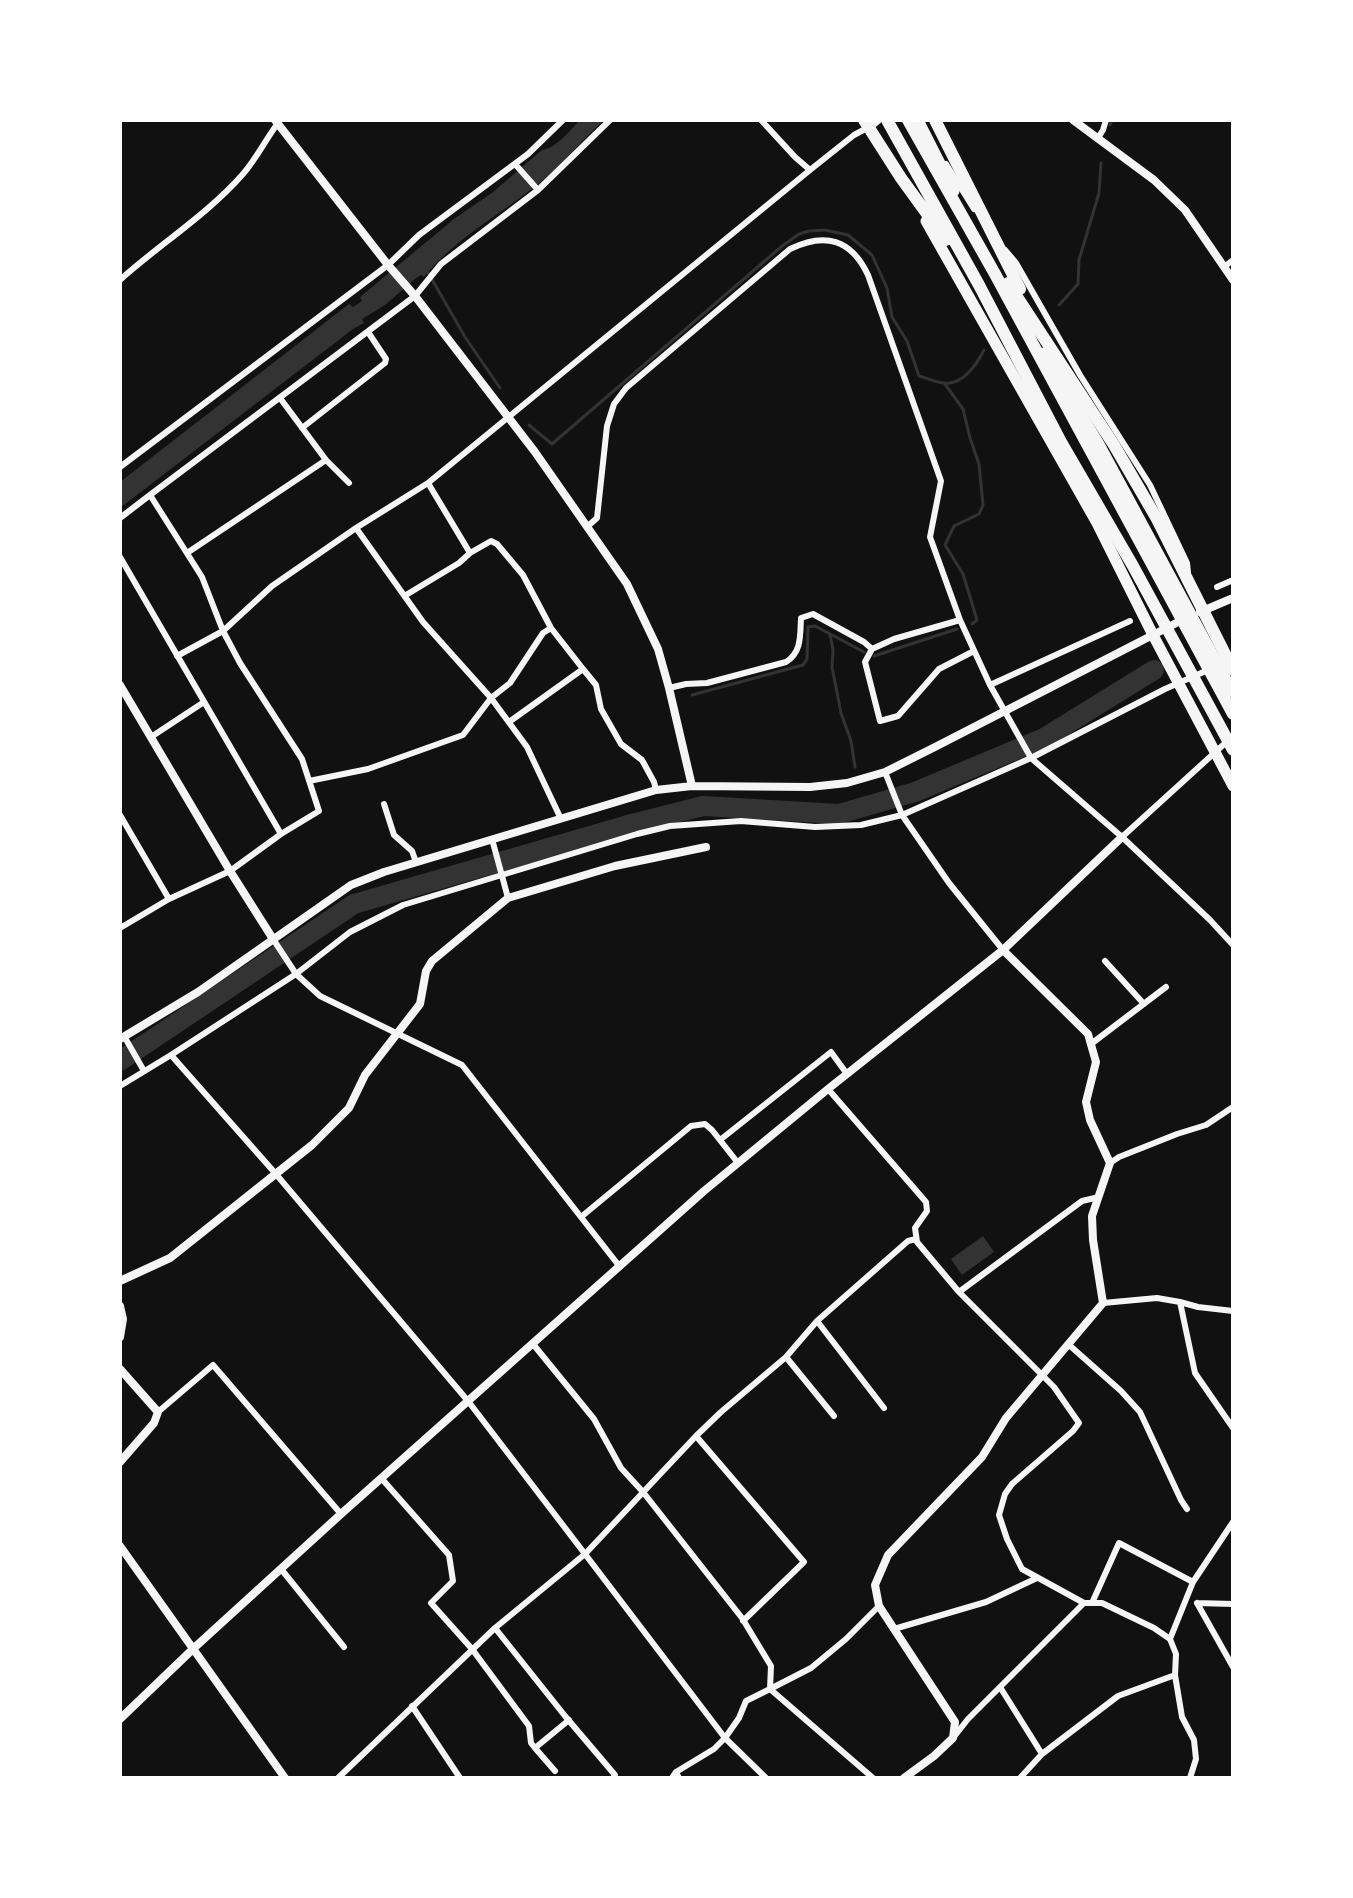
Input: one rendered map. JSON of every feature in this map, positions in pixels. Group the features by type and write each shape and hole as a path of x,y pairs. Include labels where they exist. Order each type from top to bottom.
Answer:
{"highway":[{"path":"887,120 979,285 1061,442 1133,566 1233,750"},
{"path":"935,120 1010,268 1125,512"},
{"path":"871,121 901,178 979,285"},
{"path":"871,121 1097,523 1233,786"},
{"path":"915,121 923,147 1233,714"},
{"path":"915,121 1012,301 1099,444 1233,692"},
{"path":"975,232 1114,445 1157,519 1233,670"}],"street":[{"path":"120,467 388,265 419,235 528,154 563,120"},
{"path":"120,518 415,296 441,264 538,190 610,120"},
{"path":"761,120 810,170"},
{"path":"1073,120 1154,180 1185,210 1233,280"},
{"path":"1098,138 1106,120"},
{"path":"120,280 244,174 276,121 415,296 621,573 658,649 692,786"},
{"path":"177,656 223,631 272,586 428,483 871,121"},
{"path":"915,121 981,221 1016,263 1080,375 1150,485 1187,563 1195,620"},
{"path":"515,164 538,190"},
{"path":"588,526 597,518 607,426 614,404 626,388 790,249 807,241 843,244 861,259 868,275 941,481 930,537 960,620 990,685 1030,757 1122,837 1233,945"},
{"path":"1224,267 1233,260"},
{"path":"302,428 385,363 386,359 368,332"},
{"path":"280,398 326,460 349,483"},
{"path":"187,553 326,460"},
{"path":"428,483 470,553"},
{"path":"120,928 169,899 230,871 319,811 302,759 240,663 223,631 202,577 150,495"},
{"path":"356,528 423,622 491,698 527,747 561,819"},
{"path":"406,595 491,541 497,544 523,575 551,628 596,685 601,709 621,744 642,760 656,790"},
{"path":"120,557 281,834"},
{"path":"1217,587 1233,580"},
{"path":"144,1071 122,1038 198,992 351,885 416,862 656,790 692,786 810,787 847,783 885,772 1153,635 1195,620 1233,598"},
{"path":"669,688 707,683 786,662 794,657 799,647 801,618 813,614 872,649"},
{"path":"960,620 894,639 872,649 865,662 880,721 898,716 939,669 974,651"},
{"path":"990,685 1130,621"},
{"path":"309,781 368,769 463,735 491,698 510,683 543,633 551,628"},
{"path":"120,1086 296,974 350,932 403,905 670,826 741,821 815,827 861,825 902,815 1030,757 1233,658"},
{"path":"509,722 583,669"},
{"path":"122,691 296,974 334,1004 462,1065 620,1267"},
{"path":"151,737 204,702"},
{"path":"120,1719 341,1514 738,1163 1003,950 1233,736"},
{"path":"885,772 902,815 949,883 1003,950 1088,1034 1096,1062 1086,1102 1090,1120 1110,1163"},
{"path":"384,804 394,835 412,851 416,862"},
{"path":"120,815 169,899"},
{"path":"492,839 508,898"},
{"path":"120,1281 170,1258 312,1145 349,1108 365,1075 420,1004 426,971 432,961 508,898 615,866 706,847"},
{"path":"1105,961 1144,1004"},
{"path":"1091,1044 1166,987"},
{"path":"720,1140 831,1052 847,1074"},
{"path":"171,1055 468,1401 725,1738 766,1778"},
{"path":"828,1089 926,1202 927,1211 915,1228 916,1239 959,1292 1054,1387 1079,1423 1012,1484 1005,1494 999,1515 1022,1569 1084,1603 1102,1603 1170,1639 1176,1654 1175,1675 1182,1717 1194,1740 1196,1759 1190,1778"},
{"path":"1103,1303 1092,1216 1110,1163 1206,1125 1233,1107"},
{"path":"581,1217 691,1126 705,1124 738,1163"},
{"path":"959,1292 1082,1201 1099,1197"},
{"path":"338,1778 495,1628 585,1554 696,1436 786,1357 817,1321 908,1241 916,1239"},
{"path":"953,1738 955,1722 879,1606 875,1585 888,1555 982,1457 1006,1418 1103,1303 1157,1298 1233,1311"},
{"path":"1180,1302 1195,1373 1233,1428"},
{"path":"120,1306 123,1319 120,1337"},
{"path":"817,1321 884,1408"},
{"path":"533,1344 594,1419 621,1468 743,1621 771,1666 770,1689"},
{"path":"1068,1344 1140,1412 1187,1509"},
{"path":"786,1357 834,1416"},
{"path":"120,1462 154,1423 158,1412 213,1365 341,1514"},
{"path":"120,1369 158,1412"},
{"path":"696,1436 804,1562 743,1621"},
{"path":"382,1479 449,1555 453,1581 431,1603 472,1649 529,1726 531,1743 555,1771"},
{"path":"1170,1639 1193,1582 1233,1522"},
{"path":"1224,1536 1233,1539"},
{"path":"1092,1603 1119,1543 1193,1582"},
{"path":"120,1546 285,1778"},
{"path":"281,1569 344,1647"},
{"path":"894,1629 986,1602 1037,1578"},
{"path":"1187,1598 1197,1603 1233,1604"},
{"path":"904,1778 953,1738 968,1719 1084,1603"},
{"path":"1197,1603 1233,1667"},
{"path":"676,1776 725,1738 746,1701 811,1668 879,1606"},
{"path":"495,1628 615,1775 613,1778"},
{"path":"1020,1778 1042,1754 1118,1696 1175,1675"},
{"path":"1000,1687 1042,1754"},
{"path":"770,1689 873,1778"},
{"path":"412,1706 460,1778"},
{"path":"535,1748 569,1720"}],"shaded area":[{"path":"580,120 604,120 543,180 462,240 424,277 416,278 385,305 362,319 364,323 120,508 120,482 349,304 353,307 362,301 360,297 542,150 558,143"},
{"path":"983,1236 994,1252 962,1275 951,1259"}],"waterway":[{"path":"1110,125 1112,120"},
{"path":"1059,305 1078,284 1079,260 1099,193 1101,163"},
{"path":"529,425 552,444 781,247 809,231 825,230 848,235 872,255 887,288 892,317 907,341 919,376 942,383 958,381 973,367 984,350"},
{"path":"426,269 465,337 500,388"},
{"path":"945,384 963,409 979,464 983,505 979,514 954,526 945,545 963,574 977,620 972,624"},
{"path":"692,695 803,665 807,659 808,627 815,626 864,652"},
{"path":"874,656 957,629"},
{"path":"830,634 832,667 855,767"},
{"path":"120,1061 354,904 703,806 839,814 915,792 1044,738 1154,670"}]}
